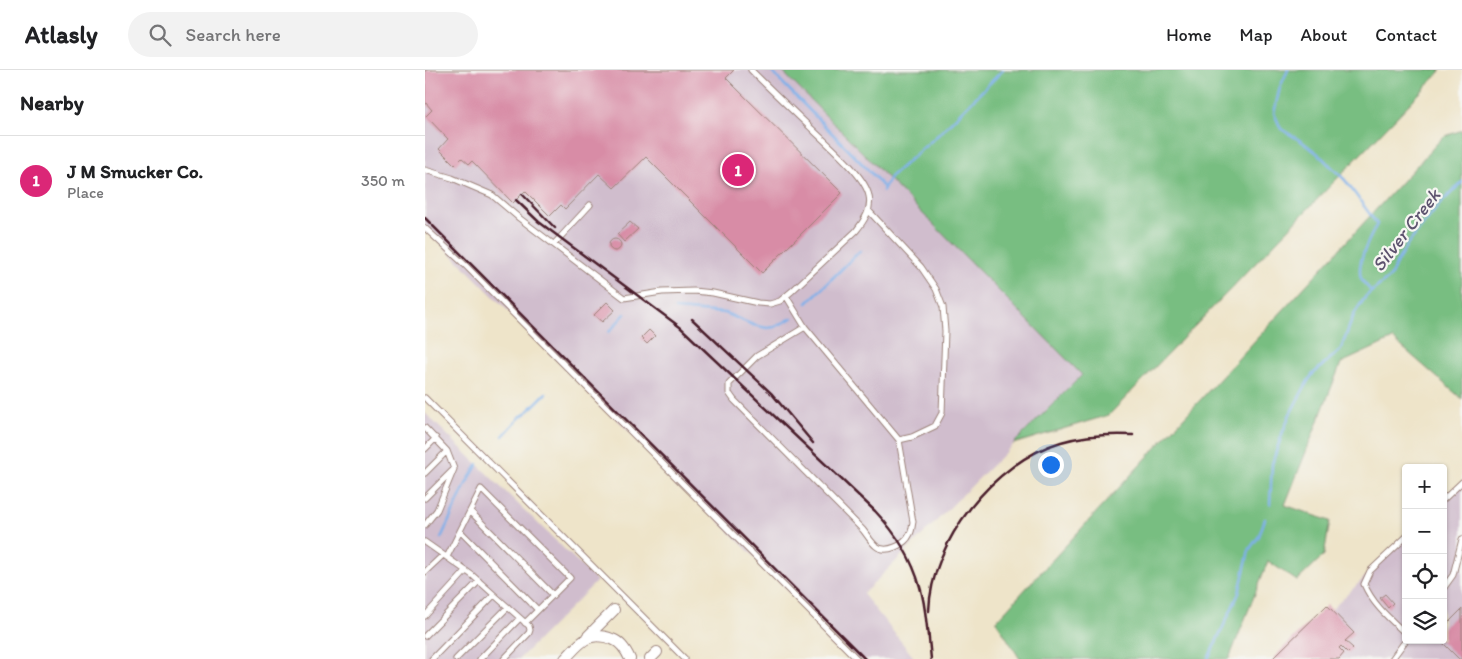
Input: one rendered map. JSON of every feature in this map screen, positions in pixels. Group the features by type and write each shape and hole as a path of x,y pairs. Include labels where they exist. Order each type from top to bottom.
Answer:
{"street":[{"path":"565,659 614,610"},
{"path":"578,646 599,634 620,643 630,659"}],"lane":[{"path":"425,170 452,178 492,195 519,218 624,298 662,292 694,291 713,293 758,303 770,304 780,301 856,231 868,210 869,197 864,183 846,163 751,70"},
{"path":"554,244 590,205"},
{"path":"868,210 921,267 936,289 943,307 945,331 941,412 935,426 912,437 899,440"},
{"path":"425,228 857,659"},
{"path":"786,296 805,327 899,440 913,522 910,535 892,549 883,550 875,546 863,530 733,400 729,393 729,384 757,356 805,327"},
{"path":"425,398 685,659"},
{"path":"425,428 447,451 454,469 437,510 425,525"},
{"path":"425,449 436,438"},
{"path":"425,473 447,451"},
{"path":"425,498 454,469"},
{"path":"1447,496 1462,482"},
{"path":"425,572 445,556 481,489 570,578 538,610 480,659"},
{"path":"470,511 553,595"},
{"path":"460,531 538,610"},
{"path":"1447,583 1453,575 1462,539"},
{"path":"1402,541 1370,571 1364,584 1368,594 1383,613 1402,630"},
{"path":"426,545 445,556 479,581 529,626 529,633 504,659"},
{"path":"425,616 466,571"},
{"path":"425,636 479,581"},
{"path":"433,659 494,595"},
{"path":"456,659 508,607"},
{"path":"1392,659 1403,644"}],"shaded area":[{"path":"425,70 781,70 1083,375 863,594 915,659 857,659 425,228"},
{"path":"425,413 597,581 519,659 425,659"},
{"path":"1462,483 1462,659 1281,659 1402,541 1402,644 1447,644 1447,497"}],"green space":[{"path":"781,70 1442,70 1109,415 1013,444 1082,375"},
{"path":"1462,130 1462,399 1393,339 1341,363 1285,505 1330,521 1324,555 1297,581 1268,561 1229,659 1020,659 996,621 1443,137"}],"building":[{"path":"425,70 734,70 726,78 842,193 762,273 646,157 614,188 599,174 565,209 561,205 550,216 525,191 513,203 472,161 469,164 462,158 455,165 439,149 448,139 426,116 432,110 425,102"},
{"path":"630,222 638,229 624,242 617,234"},
{"path":"615,239 621,245 615,251 609,245"},
{"path":"607,302 615,310 602,322 594,315"},
{"path":"649,330 655,336 647,344 641,338"},
{"path":"1385,594 1393,603 1388,608 1380,598"},
{"path":"1327,605 1354,633 1345,641 1353,648 1348,653 1341,646 1339,648 1344,653 1339,659 1273,658"},
{"path":"1462,609 1462,659 1459,659 1444,644 1447,644 1447,624"}],"waterway":[{"path":"770,70 873,175 884,188 883,191"},
{"path":"884,188 890,177 939,134 1003,70"},
{"path":"1288,70 1280,87 1274,113 1281,129 1317,153 1345,180 1377,224 1360,265 1361,278 1371,291"},
{"name":"Silver Creek","path":"1270,504 1272,464 1290,414 1308,381 1313,374 1341,349 1354,314 1366,296 1390,277 1408,244 1439,205 1462,182"},
{"path":"807,303 860,251"},
{"path":"675,309 725,313 753,325 767,328 775,327 792,318"},
{"path":"609,332 625,314"},
{"path":"503,436 546,393"},
{"path":"441,538 467,482 478,464"},
{"name":"Silver Creek","path":"1208,659 1239,593 1249,550 1259,536 1265,519"}],"railway":[{"path":"522,194 555,228"},
{"path":"516,200 539,222 680,327 875,511 890,528 913,566 923,599 928,636"},
{"path":"425,218 865,659"},
{"path":"692,319 772,394 813,443"},
{"path":"929,611 932,584 941,558 954,532 990,486 1012,467 1036,452 1061,442 1097,436 1133,435"},
{"path":"928,629 931,659"}],"place":[{"name":"J M Smucker Co.","path":"738,170"}]}
